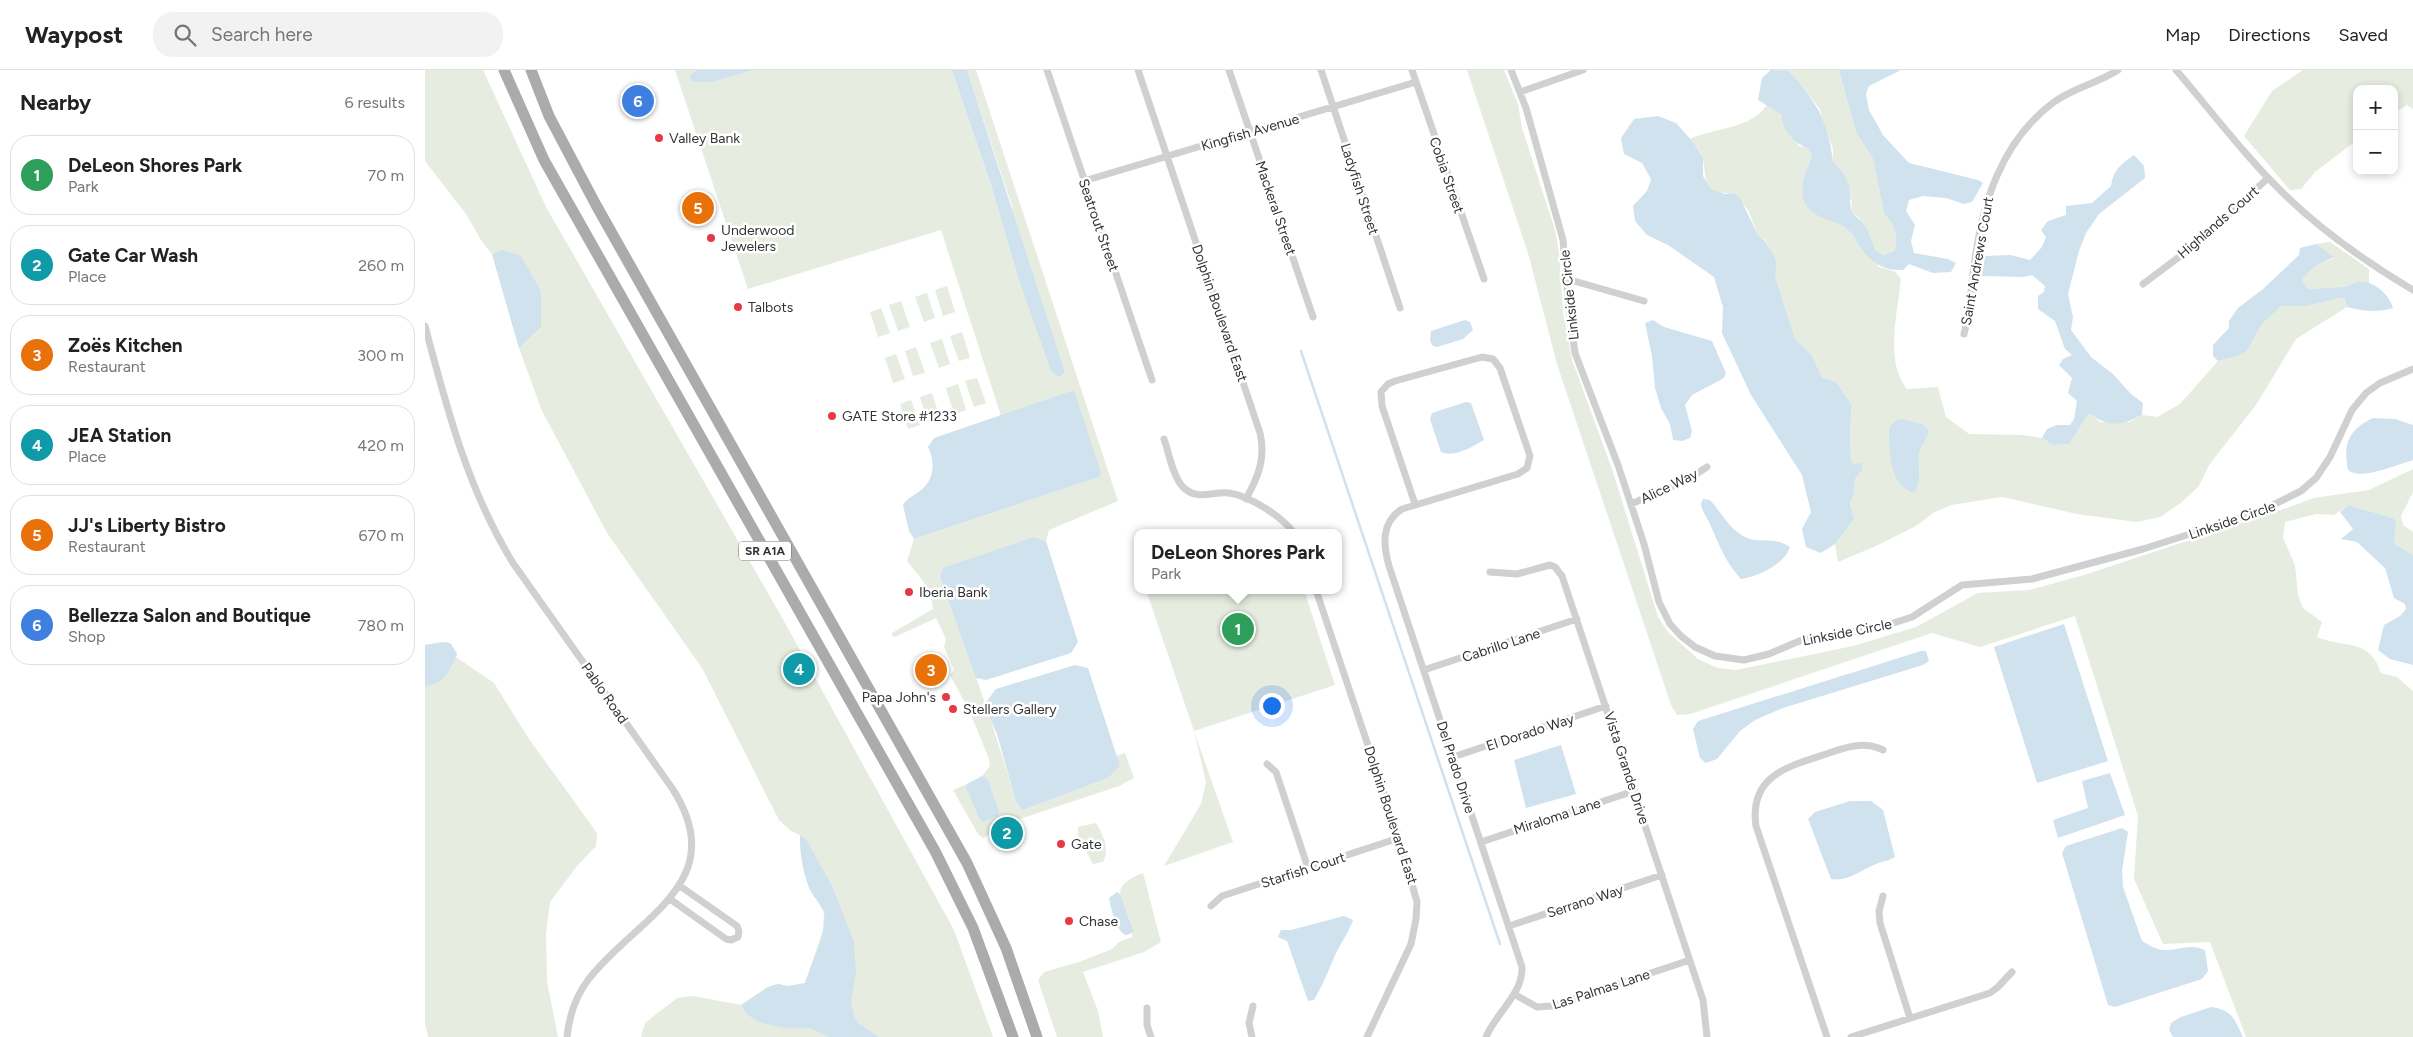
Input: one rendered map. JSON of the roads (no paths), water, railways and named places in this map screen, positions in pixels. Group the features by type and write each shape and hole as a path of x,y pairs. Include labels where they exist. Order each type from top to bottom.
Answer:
{"main road":[{"name":"SR A1A","path":"504,70 545,160 947,873 973,928 1013,1037"},
{"name":"SR A1A","path":"531,70 549,116 596,205 967,863 1006,948 1037,1037"}],"street":[{"name":"Seatrout Street","path":"1047,70 1152,380"},
{"name":"Dolphin Boulevard East","path":"1138,70 1262,442 1262,464 1246,499"},
{"name":"Mackeral Street","path":"1229,70 1313,317"},
{"name":"Ladyfish Street","path":"1321,70 1400,308"},
{"name":"Cobia Street","path":"1412,70 1484,279"},
{"name":"Linkside Circle","path":"1511,70 1520,92 1558,216 1563,240 1575,353 1609,439 1631,504 1644,544 1659,602 1670,624 1681,636 1703,652 1729,659 1744,660 1769,654 1804,639 1862,631 1899,622 1926,608 1962,585 1973,582 2032,580 2136,551 2259,512 2301,491 2317,478 2331,457 2351,410 2366,393 2380,383 2413,369"},
{"path":"1520,92 1583,70"},
{"name":"Saint Andrews Court","path":"1964,334 1983,213 1993,182 2005,159 2025,130 2053,103 2119,70"},
{"path":"2176,70 2268,178 2330,235 2379,270 2413,290"},
{"name":"Kingfish Avenue","path":"1084,181 1416,82"},
{"name":"Highlands Court","path":"2143,284 2199,242 2268,178"},
{"path":"1567,279 1644,301"},
{"name":"Pablo Road","path":"425,326 457,442 475,490 499,540 513,563 672,788 685,810 690,829 690,850 680,886 670,899 587,982 575,1003 567,1037"},
{"name":"Del Prado Drive","path":"1415,504 1382,406 1381,392 1388,384 1395,381 1482,357 1493,358 1500,368 1530,456 1529,465 1518,474 1402,509 1391,518 1387,526 1384,543 1389,566 1522,967 1521,980 1514,994 1498,1014 1486,1037"},
{"path":"1164,439 1177,478 1186,489 1201,496 1224,493 1246,499 1278,516 1290,529"},
{"name":"Alice Way","path":"1631,504 1687,480 1707,466"},
{"name":"Vista Grande Drive","path":"1490,572 1517,574 1545,566 1555,567 1563,576 1703,1000 1707,1037"},
{"name":"Dolphin Boulevard East","path":"1317,594 1399,838 1415,893 1415,927 1408,952 1367,1037"},
{"name":"Cabrillo Lane","path":"1424,670 1577,619"},
{"name":"El Dorado Way","path":"1453,757 1606,706"},
{"path":"1827,1037 1756,826 1756,807 1765,784 1787,767 1851,746 1874,746 1883,750"},
{"path":"1267,764 1276,772 1307,868"},
{"name":"Miraloma Lane","path":"1481,842 1634,791"},
{"name":"Starfish Court","path":"1211,906 1222,896 1399,838"},
{"name":"Serrano Way","path":"1509,926 1662,875"},
{"path":"670,899 726,939 731,940 737,937 739,932 737,926 680,886"},
{"path":"1883,896 1879,911 1880,923 1910,1018"},
{"name":"Las Palmas Lane","path":"1514,994 1537,1007 1552,1006 1690,960"},
{"path":"1851,1037 1990,993 2012,972"},
{"path":"1252,1037 1249,1023 1253,1006"},
{"path":"1147,1008 1147,1026 1151,1037"}],"water":[{"path":"697,70 753,70 713,82 694,82 690,79 691,74"},
{"path":"952,70 967,70 1065,373 1059,377 1051,371 1018,277 991,185"},
{"path":"1771,70 1789,71 1814,103 1828,134 1833,162 1844,174 1849,186 1851,211 1866,227 1876,251 1884,255 1895,251 1896,236 1892,223 1884,213 1873,159 1856,132 1839,70 1901,70 1869,86 1866,94 1869,110 1883,135 1909,163 1978,180 1983,183 1972,202 1964,204 1946,198 1923,196 1909,200 1906,211 1915,225 1911,241 1914,253 1948,259 1956,263 1951,272 1933,273 1909,264 1903,270 1888,269 1871,259 1849,231 1810,210 1805,204 1803,196 1806,172 1812,157 1809,149 1799,144 1790,136 1782,121 1782,115 1758,100 1762,78"},
{"path":"1658,116 1676,123 1694,143 1703,157 1703,176 1711,189 1725,194 1734,193 1740,198 1758,235 1764,240 1777,264 1775,276 1795,339 1811,354 1822,377 1836,382 1852,405 1850,431 1851,461 1854,464 1862,463 1861,472 1855,479 1854,493 1850,503 1854,519 1835,544 1821,553 1806,547 1802,529 1811,512 1802,475 1751,395 1722,333 1723,307 1714,277 1668,245 1647,235 1635,221 1633,206 1647,191 1651,179 1642,163 1624,154 1621,138 1634,119"},
{"path":"2134,155 2144,166 2145,178 2099,214 2086,233 2079,251 2068,294 2073,317 2071,330 2091,357 2114,375 2131,394 2143,403 2142,415 2122,423 2110,423 2091,414 2087,416 2069,444 2053,445 2042,438 2047,429 2057,425 2070,425 2074,419 2077,401 2068,393 2072,378 2059,365 2063,359 2072,355 2065,349 2055,321 2038,309 2038,296 2044,292 2045,286 2032,275 2023,277 1981,276 1985,256 2011,255 2030,260 2042,247 2046,237 2041,230 2048,221 2066,215 2066,206 2092,203 2111,186 2118,168"},
{"path":"2316,244 2334,257 2308,272 2302,280 2308,289 2343,287 2358,282 2369,283 2385,293 2393,308 2376,311 2358,310 2347,307 2345,299 2339,298 2306,306 2281,306 2262,324 2247,351 2238,356 2218,361 2213,356 2213,345 2229,328 2229,321 2238,308 2263,289 2299,255 2300,248"},
{"path":"503,250 521,256 541,291 541,327 519,348 492,254"},
{"path":"1465,320 1470,322 1473,330 1463,339 1437,347 1433,346 1430,341 1431,331"},
{"path":"1653,320 1664,327 1712,341 1726,373 1724,378 1692,395 1685,405 1692,431 1690,438 1682,441 1673,440 1670,424 1661,408 1655,388 1652,356 1645,323"},
{"path":"1074,390 1101,473 1099,477 914,539 909,531 903,505 909,498 926,486 929,481 933,464 928,447 934,438"},
{"path":"1466,402 1471,403 1484,440 1452,454 1441,452 1430,419 1432,413"},
{"path":"2373,418 2395,419 2413,425 2413,460 2370,473 2354,473 2348,470 2346,453 2349,439 2358,428"},
{"path":"1901,419 1922,424 1929,431 1920,450 1919,478 1914,493 1900,483 1895,475 1890,456 1889,428 1895,421"},
{"path":"1703,499 1710,500 1739,534 1750,539 1779,542 1790,547 1787,553 1770,569 1755,576 1741,579 1730,565 1719,545 1702,509"},
{"path":"2348,505 2393,518 2395,521 2395,544 2413,555 2413,665 2390,659 2378,650 2384,625 2400,616 2406,609 2405,604 2394,598 2385,568 2357,542 2341,539 2353,529 2340,512"},
{"path":"1034,537 1046,541 1078,642 1071,653 986,680 976,678 940,577 943,568"},
{"path":"2064,624 2108,761 2037,783 1994,647"},
{"path":"447,642 451,644 457,654 452,665 442,679 432,685 425,686 425,645"},
{"path":"1926,651 1929,661 1923,665 1783,708 1755,720 1740,731 1717,759 1706,763 1700,758 1693,729 1698,721"},
{"path":"1075,665 1088,668 1120,766 1108,778 1023,810 1016,802 997,734 984,705 996,689"},
{"path":"1561,745 1576,794 1526,808 1514,760"},
{"path":"2110,773 2125,815 2058,838 2053,820 2088,808 2082,781"},
{"path":"982,776 987,778 999,811 997,816 983,822 979,818 966,788 967,784"},
{"path":"1850,801 1871,801 1883,810 1895,857 1870,866 1849,877 1831,879 1808,819 1815,812"},
{"path":"2122,828 2128,832 2122,871 2123,887 2142,941 2162,950 2195,947 2205,950 2208,971 2202,979 2115,1007 2108,1005 2062,853 2066,846"},
{"path":"800,835 806,839 832,886 854,942 856,973 851,1002 854,1016 859,1024 879,1037 829,1037 810,1028 785,1028 758,1022 747,1014 741,1005 768,987 778,984 788,986 805,983 818,948 824,929 824,912 811,892 806,879 801,856"},
{"path":"1117,892 1120,894 1133,930 1132,933 1126,935 1122,933 1117,925 1109,898"},
{"path":"1344,916 1353,920 1314,1000 1308,1001 1287,941 1278,937 1281,930 1291,930"},
{"path":"2211,1007 2228,1013 2243,1037 2173,1037 2169,1030 2171,1023 2181,1017"}],"waterway":[{"path":"1301,351 1500,944"}],"place":[{"name":"Bellezza Salon and Boutique","path":"638,101"},
{"name":"Valley Bank","path":"659,138"},
{"name":"JJ's Liberty Bistro","path":"698,208"},
{"name":"Underwood Jewelers","path":"711,238"},
{"name":"Talbots","path":"738,307"},
{"name":"GATE Store #1233","path":"832,416"},
{"name":"Iberia Bank","path":"909,592"},
{"name":"DeLeon Shores Park","path":"1238,629"},
{"name":"JEA Station","path":"799,669"},
{"name":"Zoës Kitchen","path":"931,670"},
{"name":"Papa John's","path":"946,697"},
{"name":"Stellers Gallery","path":"953,709"},
{"name":"Gate Car Wash","path":"1007,833"},
{"name":"Gate","path":"1061,844"},
{"name":"Chase","path":"1069,921"}]}
